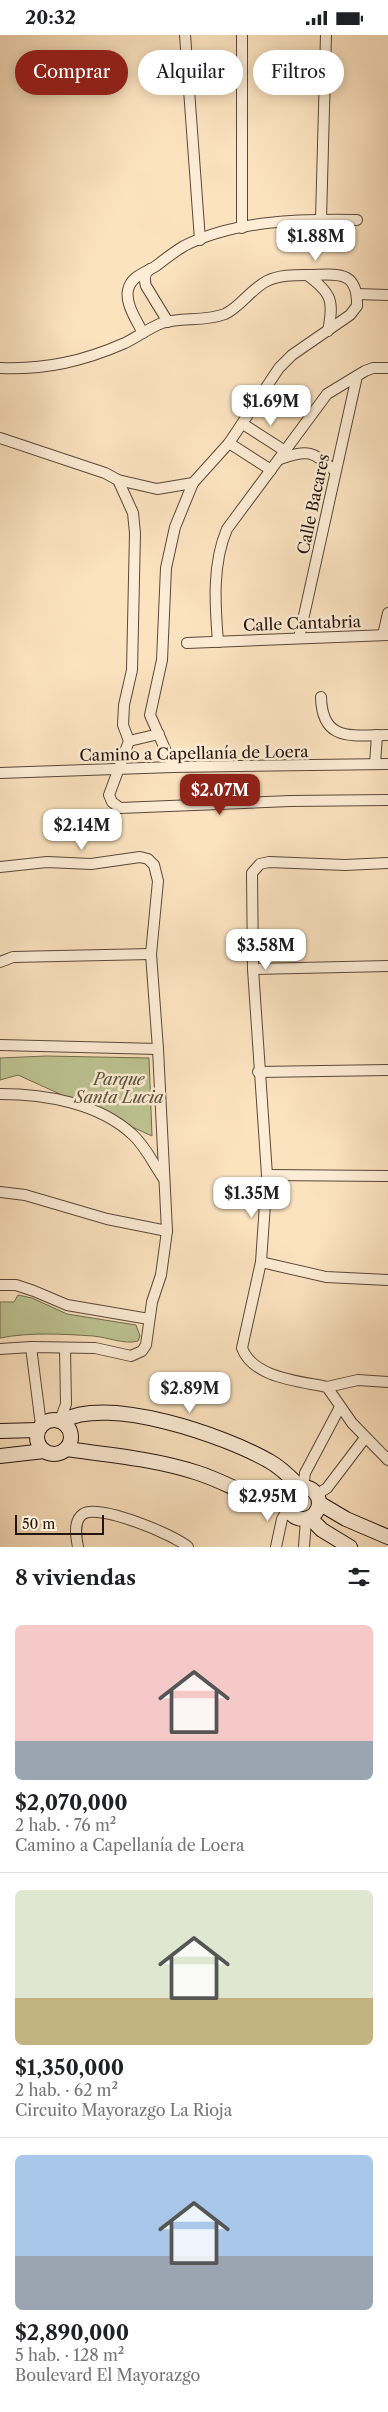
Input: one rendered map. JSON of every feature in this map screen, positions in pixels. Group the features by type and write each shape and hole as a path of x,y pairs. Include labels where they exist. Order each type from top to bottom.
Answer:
{"street":[{"path":"185,35 200,241"},
{"path":"242,35 242,228"},
{"path":"321,219 326,35"},
{"path":"143,333 132,311 128,288 138,275 184,246 242,228 321,219 357,220"},
{"path":"150,269 146,272 146,286 168,322"},
{"path":"0,368 58,366 91,357 168,322 198,321 226,313 253,290 268,281 291,275 339,274 346,277 355,287 357,294 356,306 350,315 292,355 278,367 229,443 193,483 175,527 166,568 162,660 150,715 173,767"},
{"path":"307,275 324,288 329,298 332,310 328,331"},
{"path":"357,294 388,295"},
{"path":"218,642 216,577 222,539 227,529 327,395 356,376 373,368 388,368"},
{"name":"Calle Bacares","path":"299,638 356,376"},
{"path":"242,424 283,455 311,452 318,455 336,471"},
{"path":"0,438 105,473 118,480 157,489 193,483"},
{"path":"229,443 271,470"},
{"path":"118,480 133,513 135,533 132,670 124,705 123,725 129,741 117,769 109,795 112,802 120,808 290,801 388,800"},
{"path":"385,635 388,613"},
{"name":"Calle Cantabria","path":"187,643 385,635"},
{"path":"321,697 322,715 331,728 346,735 388,735"},
{"path":"129,741 159,734"},
{"path":"375,764 377,735"},
{"name":"Camino a Capellanía de Loera","path":"0,773 173,767 388,764"},
{"path":"0,867 47,862 91,864 140,857 148,859 156,869 158,881 151,954 168,1231 161,1275 149,1319 146,1345 136,1355 124,1355 95,1348 31,1347 0,1349"},
{"path":"388,863 260,864 252,873 250,880 258,1073 267,1175 261,1262 242,1348 245,1357 264,1371 327,1387 358,1380 388,1381"},
{"path":"0,962 13,957 151,954"},
{"path":"253,969 388,966"},
{"path":"0,1045 158,1049"},
{"path":"258,1073 388,1069"},
{"path":"0,1094 38,1096 72,1103 98,1113 132,1135 141,1144 164,1180"},
{"path":"267,1175 388,1176"},
{"path":"0,1192 25,1195 107,1219 168,1231"},
{"path":"261,1262 326,1277 388,1280"},
{"path":"0,1285 16,1285 67,1305 149,1319"},
{"path":"31,1347 39,1428 37,1442 44,1451"},
{"path":"61,1420 66,1404 65,1348"},
{"path":"327,1387 340,1407 365,1438 388,1460"},
{"path":"302,1488 305,1473 340,1407"},
{"path":"0,1431 39,1428 51,1419 61,1420 85,1413 125,1415 170,1423 216,1436 270,1461 286,1472 302,1488 311,1490 318,1499 346,1519 388,1537"},
{"path":"61,1420 67,1425 71,1435 66,1449"},
{"path":"304,1547 308,1518 318,1509 318,1499 365,1438"},
{"path":"0,1456 44,1451 55,1454 66,1449 165,1464 198,1473 288,1506 294,1516 308,1518 322,1530 350,1547"},
{"path":"276,1547 282,1519 293,1492 302,1488"},
{"path":"78,1547 76,1535 78,1521 83,1514 97,1511 150,1528 188,1547"}],"green space":[{"name":"Parque Santa Lucia","path":"46,1056 149,1058 152,1136 18,1075 0,1080 0,1058"},
{"path":"18,1295 32,1298 67,1314 136,1325 140,1336 138,1341 133,1342 93,1336 58,1334 35,1334 0,1338 0,1302 14,1302"}]}
